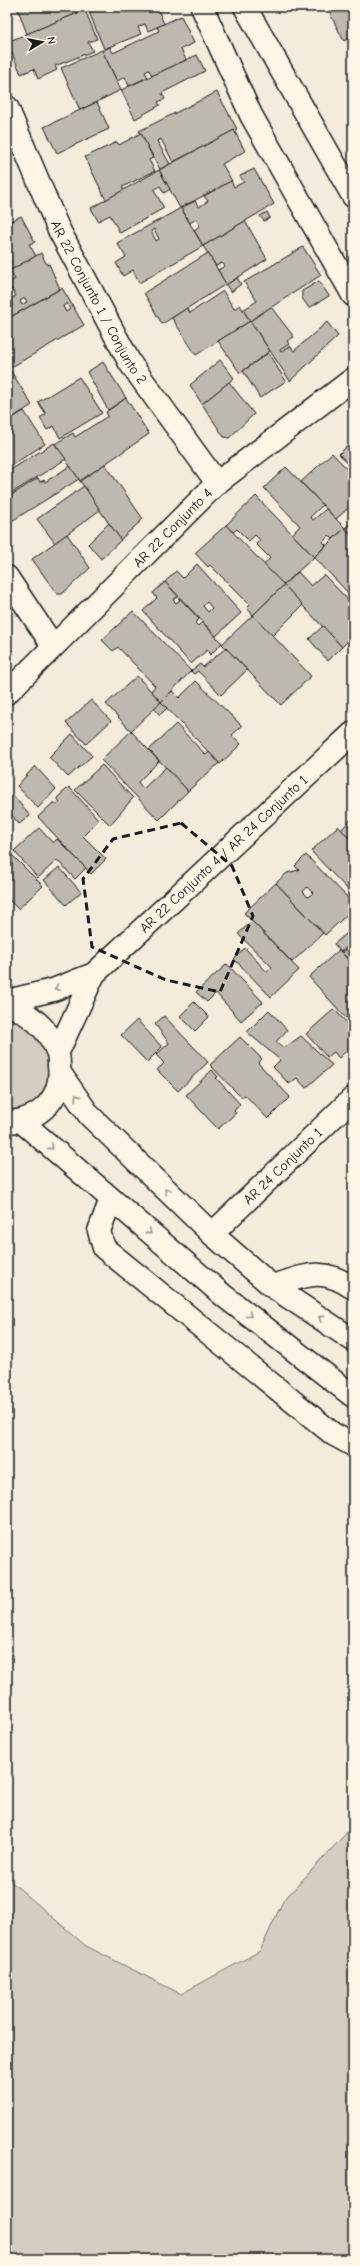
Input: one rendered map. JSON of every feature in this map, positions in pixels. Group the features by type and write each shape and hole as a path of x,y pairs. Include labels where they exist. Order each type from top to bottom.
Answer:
{"street":[{"path":"202,7 251,115 353,295"},
{"path":"245,7 353,196"},
{"name":"AR 22 Conjunto 1 / Conjunto 2","path":"7,107 58,228 130,363 217,483"},
{"name":"AR 22 Conjunto 4","path":"7,693 217,483 353,379"},
{"path":"7,578 53,646"},
{"name":"AR 22 Conjunto 4 / AR 24 Conjunto 1","path":"94,974 353,734"},
{"path":"7,1002 53,990 94,974"},
{"path":"58,1052 94,974"},
{"path":"7,1002 34,1018 46,1031 58,1052 60,1073 58,1087 51,1103 42,1112 14,1122"},
{"path":"60,1073 89,1114 212,1234 272,1286 353,1340"},
{"name":"AR 24 Conjunto 1","path":"212,1234 353,1098"},
{"path":"14,1122 111,1199 224,1296 353,1396"},
{"path":"111,1199 99,1231 104,1248 333,1434 353,1445"},
{"path":"272,1286 316,1273 340,1279 353,1288"}],"highlighted area":[{"path":"181,823 232,866 253,916 220,992 166,980 92,947 83,879 113,839"}],"shaded area":[{"path":"7,1011 40,1035 53,1073 45,1099 7,1115"},
{"path":"353,1826 353,2259 7,2259 7,1878 86,1946 181,1994 260,1951 283,1901"}],"building":[{"path":"17,7 84,7 85,10 27,34"},
{"path":"101,7 157,7 164,24 148,31 145,24 138,27 141,34 104,49 89,12"},
{"path":"336,7 353,7 353,36 344,41 330,14 337,10"},
{"path":"85,10 97,39 88,42 93,51 55,66 57,70 38,79 34,69 21,74 7,42"},
{"path":"181,16 194,43 181,49 186,60 152,76 149,70 145,72 148,77 129,86 125,77 117,81 102,51 110,47 113,53 159,31 157,27"},
{"path":"102,50 121,90 80,110 61,68"},
{"path":"197,55 205,71 162,93 165,99 158,102 160,105 135,119 121,90"},
{"path":"217,92 237,129 173,162 161,139 157,141 170,164 160,169 139,131"},
{"path":"97,102 109,129 57,153 44,127"},
{"path":"234,130 245,151 222,164 232,181 180,208 159,170"},
{"path":"141,133 153,158 149,160 155,171 122,187 124,190 106,200 85,157 117,142 119,145"},
{"path":"254,169 274,204 203,246 194,230 200,226 196,219 190,223 181,208 195,201 199,207 208,201 204,196 231,181 234,187 244,182 240,176"},
{"path":"159,170 170,189 164,193 160,186 154,190 164,208 120,233 110,215 98,221 91,208"},
{"path":"181,208 203,246 139,283 133,270 123,276 116,263 126,257 117,243","holes":["154,229 159,239 156,241 151,231"]},
{"path":"267,212 270,218 264,221 260,216"},
{"path":"21,216 35,242 29,244 36,256 7,272 7,262 11,262 7,256 7,223"},
{"path":"245,221 267,259 226,285 218,270 225,266 222,263 216,266 203,246"},
{"path":"303,247 321,275 250,321 243,310 257,301 244,282"},
{"path":"41,253 47,265 49,264 60,289 7,319 7,301 16,296 11,288 7,290 7,279 9,282 15,279 10,271 7,272","holes":["25,298 27,302 22,305 20,301"]},
{"path":"208,253 226,284 162,324 144,293"},
{"path":"237,278 241,284 231,292 226,285"},
{"path":"319,281 329,296 309,308 302,298 302,291"},
{"path":"62,288 84,325 8,369 7,319","holes":["67,303 70,309 66,312 63,306"]},
{"path":"223,291 234,309 240,305 250,321 196,355 172,318 187,308 190,313"},
{"path":"271,307 294,337 287,341 289,344 280,350 281,352 290,346 294,351 327,322 338,336 290,381 250,321"},
{"path":"250,321 270,351 240,373 218,341"},
{"path":"268,353 286,381 260,398 243,371"},
{"path":"220,360 234,378 202,404 190,385"},
{"path":"103,362 126,398 108,410 87,372"},
{"path":"9,368 32,405 7,421 7,369"},
{"path":"79,377 102,413 60,438 54,426 47,430 40,418 46,414 38,402"},
{"path":"229,382 254,414 229,438 224,437 202,404"},
{"path":"126,398 149,434 80,481 55,444 73,433 75,437 108,416 106,412"},
{"path":"24,411 45,444 7,468 7,421"},
{"path":"353,440 353,469 339,454"},
{"path":"54,443 66,459 7,496 7,472"},
{"path":"332,453 353,475 353,504 336,519 301,482"},
{"path":"105,464 143,519 120,540 80,481"},
{"path":"70,466 79,479 7,524 7,498 38,478 40,482 44,480 45,482"},
{"path":"286,467 323,505 310,517 313,520 326,509 345,528 333,539 329,535 323,542 326,545 314,557 292,534 300,526 264,488"},
{"path":"84,486 100,510 55,543 37,519"},
{"path":"256,496 314,557 283,585 264,565 270,558 256,544 260,540 255,535 249,541 237,529 233,532 226,525"},
{"path":"353,520 353,537 345,528"},
{"path":"109,523 121,540 101,559 88,544"},
{"path":"226,525 284,585 253,615 247,608 250,605 210,565 208,567 195,553"},
{"path":"345,528 353,537 353,598 314,557"},
{"path":"67,534 90,568 62,594 57,594 32,559"},
{"path":"197,564 241,613 216,636 165,582 176,571 183,578","holes":["207,602 212,608 208,612 203,606"]},
{"path":"298,572 311,586 324,575 353,605 353,636 342,647 283,585"},
{"path":"165,582 199,619 195,623 198,626 202,622 222,643 210,655 207,650 191,664 143,611 157,598 153,593","holes":["177,597 180,600 176,603 173,600"]},
{"path":"284,585 303,605 272,636 253,615"},
{"path":"133,611 191,671 161,702 151,691 155,686 118,647 113,651 102,640"},
{"path":"253,615 311,676 281,705 222,644"},
{"path":"323,626 342,647 328,661 309,639"},
{"path":"226,648 247,670 221,695 198,671 194,674 191,671 200,664 203,667"},
{"path":"137,676 161,702 131,731 106,704"},
{"path":"196,681 242,726 232,735 241,744 220,764 161,702 172,691 179,698"},
{"path":"91,700 111,721 86,744 66,723"},
{"path":"161,702 167,708 160,715 154,708"},
{"path":"176,724 206,755 209,752 219,763 188,791 149,750"},
{"path":"131,731 159,761 138,782 143,789 166,767 188,791 159,820 101,760"},
{"path":"72,734 92,756 68,777 49,757"},
{"path":"102,765 133,798 110,825 75,790"},
{"path":"35,766 56,789 38,808 17,786"},
{"path":"69,787 99,820 83,836 106,859 91,874 38,817 54,802 56,805 60,802 57,798"},
{"path":"13,795 30,816 19,824 7,809 7,800"},
{"path":"353,817 353,842 341,830"},
{"path":"338,826 353,842 353,895 311,851"},
{"path":"39,828 53,843 57,839 86,868 75,879 57,860 38,878 14,851"},
{"path":"10,853 43,886 18,909 7,898 7,856"},
{"path":"306,855 353,903 353,909 325,935 276,883 287,873 299,870 295,866","holes":["307,887 313,893 308,897 303,892"]},
{"path":"59,867 81,892 66,905 44,880"},
{"path":"276,883 323,933 292,962 244,913"},
{"path":"252,921 299,970 271,997 234,959 245,948 267,972 272,967 238,934"},
{"path":"346,934 353,942 341,952 334,944"},
{"path":"353,943 353,964 342,953"},
{"path":"339,950 352,964 349,967 353,971 353,1011 346,1018 309,977"},
{"path":"227,964 263,1002 241,1021 216,993 207,1002 196,992"},
{"path":"194,1002 209,1017 195,1031 180,1016"},
{"path":"334,1009 353,1029 353,1044 339,1058 334,1052 327,1057 306,1034"},
{"path":"269,1010 287,1030 276,1042 284,1048 301,1036 332,1065 306,1088 297,1078 289,1084 273,1067 280,1060 247,1032"},
{"path":"164,1016 208,1062 178,1091 157,1070 164,1063 156,1055 169,1043 155,1024"},
{"path":"137,1020 162,1047 147,1062 121,1035"},
{"path":"240,1037 262,1059 258,1063 290,1097 268,1119 245,1095 242,1097 238,1094 210,1065"},
{"path":"212,1070 218,1077 216,1078 240,1104 234,1111 236,1113 218,1129 186,1095"}]}
